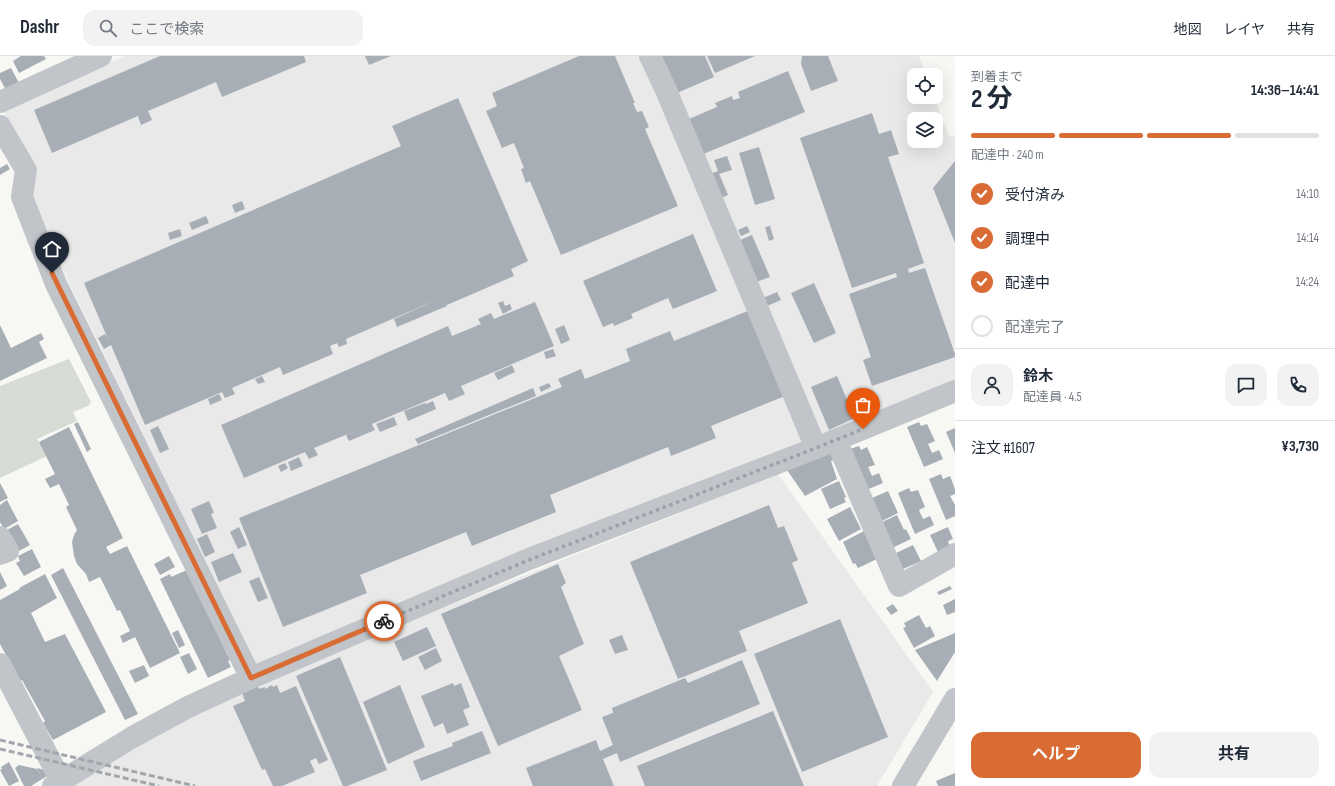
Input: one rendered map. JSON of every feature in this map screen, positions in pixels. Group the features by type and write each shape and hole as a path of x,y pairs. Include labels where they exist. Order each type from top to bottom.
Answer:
{"street":[{"path":"0,102 101,56"},
{"path":"650,56 669,97 816,448"},
{"path":"0,126 26,170 22,197 52,273 251,678"},
{"path":"0,664 57,784 188,707 251,678 522,562 786,460 955,391"},
{"path":"836,440 899,586 955,554"},
{"path":"0,537 8,551 0,554"},
{"path":"903,786 954,703"}],"shaded area":[{"path":"124,56 919,56 923,68 907,68 907,104 937,104 940,112 907,112 907,148 943,148 943,121 949,137 955,135 955,380 769,459 256,665 70,285 32,201 37,167 2,110"},
{"path":"69,359 91,402 88,406 73,412 77,421 37,439 47,456 0,478 0,386"},
{"path":"778,474 933,692 877,786 63,786 201,708 397,626"}],"building":[{"path":"21,56 44,56 46,59 19,73 13,61"},
{"path":"160,56 304,56 306,62 222,97 216,82 148,111 152,120 141,125 138,116 52,153 34,110"},
{"path":"365,56 391,56 369,65"},
{"path":"579,56 615,56 635,103 633,103 637,112 642,111 649,127 645,129 678,206 561,255 530,181 526,183 521,169 524,168 514,143 502,148 486,111 497,106 492,93"},
{"path":"652,56 705,56 714,77 670,96"},
{"path":"707,56 755,56 715,73"},
{"path":"802,56 828,56 838,81 811,91 801,64"},
{"path":"11,68 20,85 7,92 0,79 0,73"},
{"path":"788,71 805,112 696,157 682,122 717,107 715,103 732,96 733,100 740,98 738,92"},
{"path":"458,98 528,261 511,269 514,276 447,305 445,301 447,306 397,327 394,319 443,297 346,339 347,344 339,347 337,343 330,346 333,354 283,375 280,367 232,388 235,394 225,398 222,392 145,425 111,345 104,349 98,338 105,334 108,339 84,283 401,146 392,126"},
{"path":"872,113 879,134 891,130 899,154 888,157 924,263 908,269 909,273 925,268 955,357 872,386 863,360 871,357 849,294 897,277 896,273 852,288 800,138"},
{"path":"759,147 775,199 755,205 739,153"},
{"path":"727,156 732,170 719,174 714,160"},
{"path":"955,161 955,243 933,188"},
{"path":"7,164 10,169 0,175 0,168"},
{"path":"718,171 728,195 716,200 705,176"},
{"path":"242,201 245,209 235,213 232,205"},
{"path":"206,216 209,223 192,230 189,223"},
{"path":"747,226 750,232 741,236 738,230"},
{"path":"770,226 774,239 769,241 765,227"},
{"path":"180,229 182,236 170,240 168,233"},
{"path":"693,234 717,291 673,309 668,298 631,314 633,318 614,326 613,323 603,327 583,281"},
{"path":"752,235 770,277 751,284 733,243"},
{"path":"814,283 836,333 814,343 791,293"},
{"path":"777,292 781,300 767,306 763,298"},
{"path":"503,301 505,306 510,304 512,309 503,314 498,303"},
{"path":"535,302 554,346 461,386 465,394 449,401 445,393 372,424 375,430 349,441 346,435 360,429 314,448 318,455 309,459 305,452 244,478 221,425 448,326 452,336 481,324 478,319 491,313 494,319"},
{"path":"755,308 790,394 711,426 716,438 671,456 668,447 550,495 556,512 472,546 466,532 360,575 367,593 283,627 239,518 562,387 558,379 581,369 585,379 630,361 626,349 670,331 674,341"},
{"path":"0,325 11,348 41,333 44,339 39,342 47,358 0,381"},
{"path":"564,325 570,340 561,344 555,329"},
{"path":"553,349 556,356 546,359 544,352"},
{"path":"512,365 515,372 498,380 494,373"},
{"path":"262,376 265,382 258,384 255,379"},
{"path":"837,376 855,418 829,430 811,387"},
{"path":"549,383 551,387 541,392 539,387"},
{"path":"533,388 536,396 418,444 415,439"},
{"path":"219,394 222,400 210,405 208,399"},
{"path":"433,401 436,409 408,421 404,411"},
{"path":"394,417 397,425 380,432 376,424"},
{"path":"78,422 91,449 87,452 74,424"},
{"path":"919,422 921,426 927,424 935,441 928,444 932,453 939,450 943,459 924,467 907,427"},
{"path":"158,426 169,449 160,453 150,430"},
{"path":"69,427 123,538 106,547 110,554 127,546 180,653 150,668 135,637 123,643 120,636 130,631 120,610 117,611 100,577 89,582 86,574 77,564 72,542 77,530 66,507 69,505 59,484 50,488 45,479 55,474 39,442"},
{"path":"955,428 955,453 946,432"},
{"path":"859,446 861,450 867,447 875,465 868,467 872,476 879,473 883,483 864,491 847,450"},
{"path":"834,452 837,459 831,461 837,479 805,496 787,470"},
{"path":"299,457 303,466 291,471 288,462"},
{"path":"285,463 288,468 281,472 278,466"},
{"path":"941,474 943,479 950,476 955,489 955,494 950,496 955,505 955,516 946,520 929,479"},
{"path":"839,481 846,497 844,498 846,502 830,509 821,489"},
{"path":"0,483 8,498 0,502"},
{"path":"909,488 911,492 918,490 925,507 919,510 923,519 930,516 934,525 915,534 898,493"},
{"path":"888,491 898,513 880,522 870,499"},
{"path":"7,500 18,521 4,529 0,522 0,505"},
{"path":"209,501 214,513 211,514 217,528 202,534 191,509"},
{"path":"769,505 778,528 784,526 798,560 792,563 808,603 739,631 747,651 678,679 630,562"},
{"path":"850,507 861,529 839,541 827,519"},
{"path":"897,515 904,530 906,529 911,539 890,549 878,524"},
{"path":"18,524 30,545 17,552 5,531"},
{"path":"239,527 247,545 238,549 230,532"},
{"path":"948,527 953,539 948,541 950,547 938,552 930,535"},
{"path":"864,531 877,559 858,568 855,563 853,564 843,542"},
{"path":"207,534 215,552 205,557 197,539"},
{"path":"913,545 921,561 901,570 894,554"},
{"path":"32,549 41,567 24,576 16,563 20,561 18,556"},
{"path":"233,553 242,572 219,582 211,562"},
{"path":"169,556 175,567 160,575 154,564"},
{"path":"558,564 566,583 561,587 584,644 559,656 582,710 498,746 441,614"},
{"path":"63,568 138,714 125,720 51,575"},
{"path":"187,570 230,660 228,661 231,667 208,678 160,579 170,574 171,577"},
{"path":"0,572 7,586 0,590"},
{"path":"45,574 57,598 31,613 45,642 65,634 106,712 53,740 43,723 45,721 22,680 20,681 0,644 0,600"},
{"path":"259,577 268,598 258,602 249,581"},
{"path":"950,586 952,589 939,595 937,592"},
{"path":"955,599 955,612 947,615 943,605"},
{"path":"893,604 898,611 891,615 886,608"},
{"path":"919,615 926,628 930,626 935,636 914,648 903,628 906,627 904,623"},
{"path":"840,619 888,737 802,772 754,654"},
{"path":"427,627 436,646 403,661 394,642"},
{"path":"178,630 185,645 179,648 172,633"},
{"path":"955,633 955,652 937,681 915,650"},
{"path":"622,635 628,650 615,654 609,640"},
{"path":"436,648 442,661 425,670 418,657"},
{"path":"189,653 197,669 188,674 180,657"},
{"path":"340,657 387,770 347,786 343,786 296,676"},
{"path":"742,660 760,704 620,762 617,753 603,759 614,786 533,786 526,768 596,740 600,751 613,745 602,717 613,713 612,708 685,678 688,683"},
{"path":"144,665 149,676 135,683 129,671"},
{"path":"453,683 454,686 461,683 470,707 463,710 469,725 447,734 443,723 434,727 421,696"},
{"path":"272,685 273,687 277,685 280,693 296,686 328,760 319,764 316,758 310,761 315,772 282,786 273,786 265,769 262,770 233,706 245,701 242,693 258,686 259,689 265,687 265,689"},
{"path":"400,685 425,747 388,764 363,702"},
{"path":"773,711 804,786 645,786 637,766"},
{"path":"482,731 491,753 421,781 413,761 453,746 452,743"},
{"path":"9,762 19,781 9,786 0,770 2,769 1,767"},
{"path":"19,765 37,769 41,776 37,768 45,770 47,776 31,786 24,786 15,768"},
{"path":"955,773 955,786 938,786 936,781"}],"railway":[{"path":"0,740 195,786"},
{"path":"0,749 159,786"}],"way so far":[{"path":"384,621 529,560 863,429"}],"route":[{"path":"52,273 56,284 251,678 384,621"}]}
